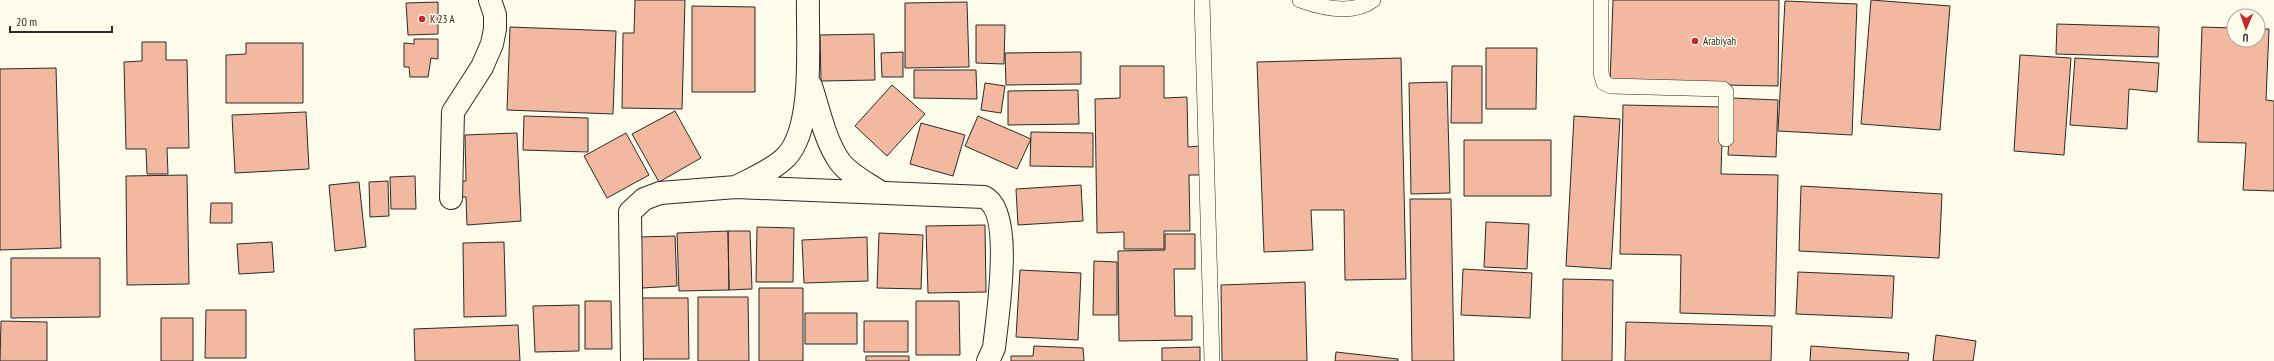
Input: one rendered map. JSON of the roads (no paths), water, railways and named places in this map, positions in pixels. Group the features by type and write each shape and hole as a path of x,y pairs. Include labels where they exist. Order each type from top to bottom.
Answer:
{"street":[{"path":"450,198 453,112 482,67 492,44 496,29 495,15 490,0"},
{"path":"736,187 786,157 798,141 806,109 808,0"},
{"path":"807,73 833,149 841,162 853,174 880,192"},
{"path":"632,361 630,212 644,199 660,193 736,187 984,197 991,200 996,209 1003,239 994,348 988,361"}],"lane":[{"path":"1202,0 1212,361"},
{"path":"1300,0 1336,9 1362,7 1373,0"},
{"path":"1601,0 1601,73 1604,83 1611,86 1723,89 1726,92 1726,139"}],"place":[{"name":"K 23 A","path":"422,19"},
{"name":"Arabiyah","path":"1695,41"}]}
